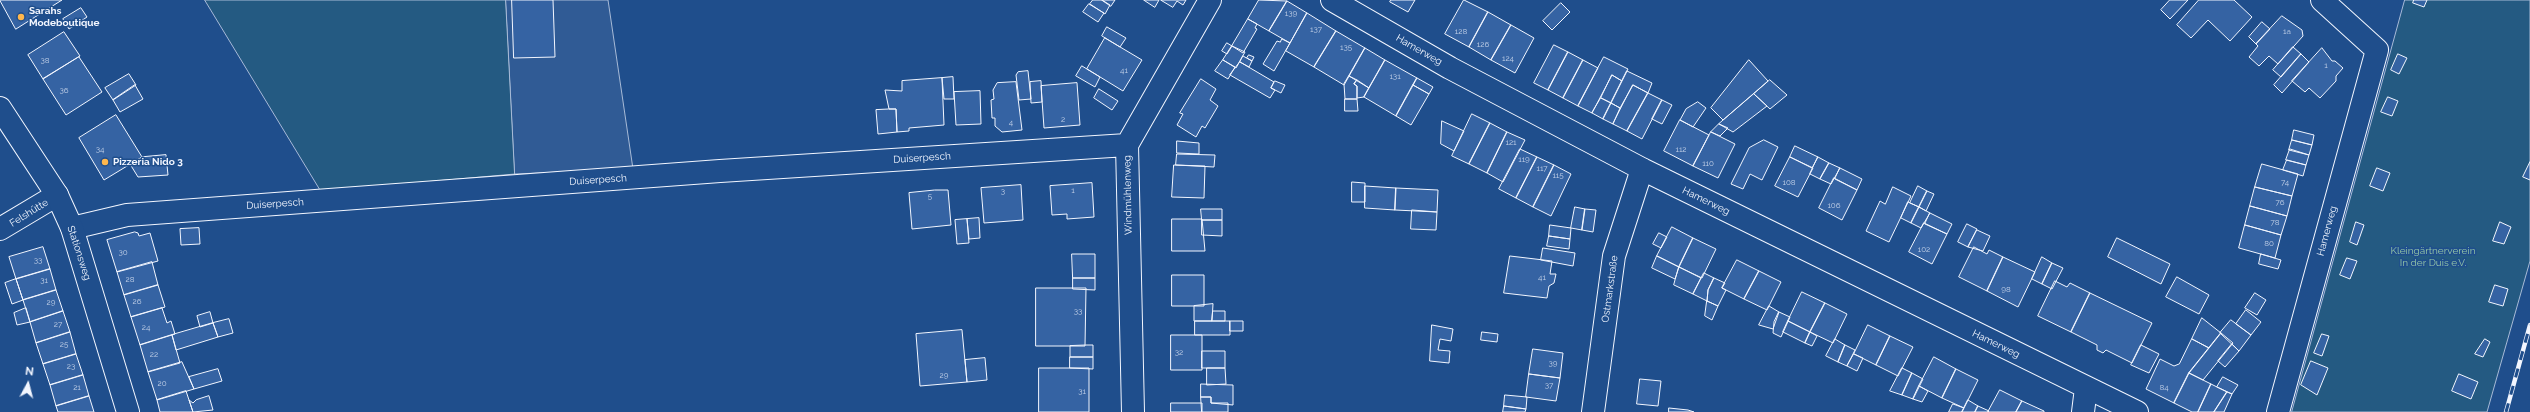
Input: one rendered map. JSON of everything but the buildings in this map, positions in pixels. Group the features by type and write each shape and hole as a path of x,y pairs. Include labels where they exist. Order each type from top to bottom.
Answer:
{"street":[{"name":"Windmühlenweg","path":"1133,412 1127,145 1210,0"},
{"name":"Hamerweg","path":"1332,0 1450,68 1642,169 2136,412"},
{"name":"Hamerweg","path":"2278,412 2377,50 2322,0"},
{"name":"Stationsweg","path":"0,108 57,195 72,228 128,412"},
{"name":"Duiserpesch","path":"72,228 134,214 720,171 1127,145"},
{"name":"Ostmarkstraße","path":"1594,412 1614,256 1642,169"},
{"name":"Felshütte","path":"0,229 57,195"},
{"path":"2083,412 2086,388"}],"green space":[{"path":"205,0 506,0 515,174 321,191"},
{"name":"Kleingärtnerverein In der Duis e.V.","path":"2405,0 2530,0 2530,261 2487,412 2292,412"}],"shaded area":[{"path":"506,0 608,0 633,169 515,174"}],"railway":[{"path":"2506,412 2530,325"}],"place":[{"name":"Sarahs Modeboutique","path":"21,17"},
{"name":"Pizzeria Nido 3","path":"105,162"}]}
